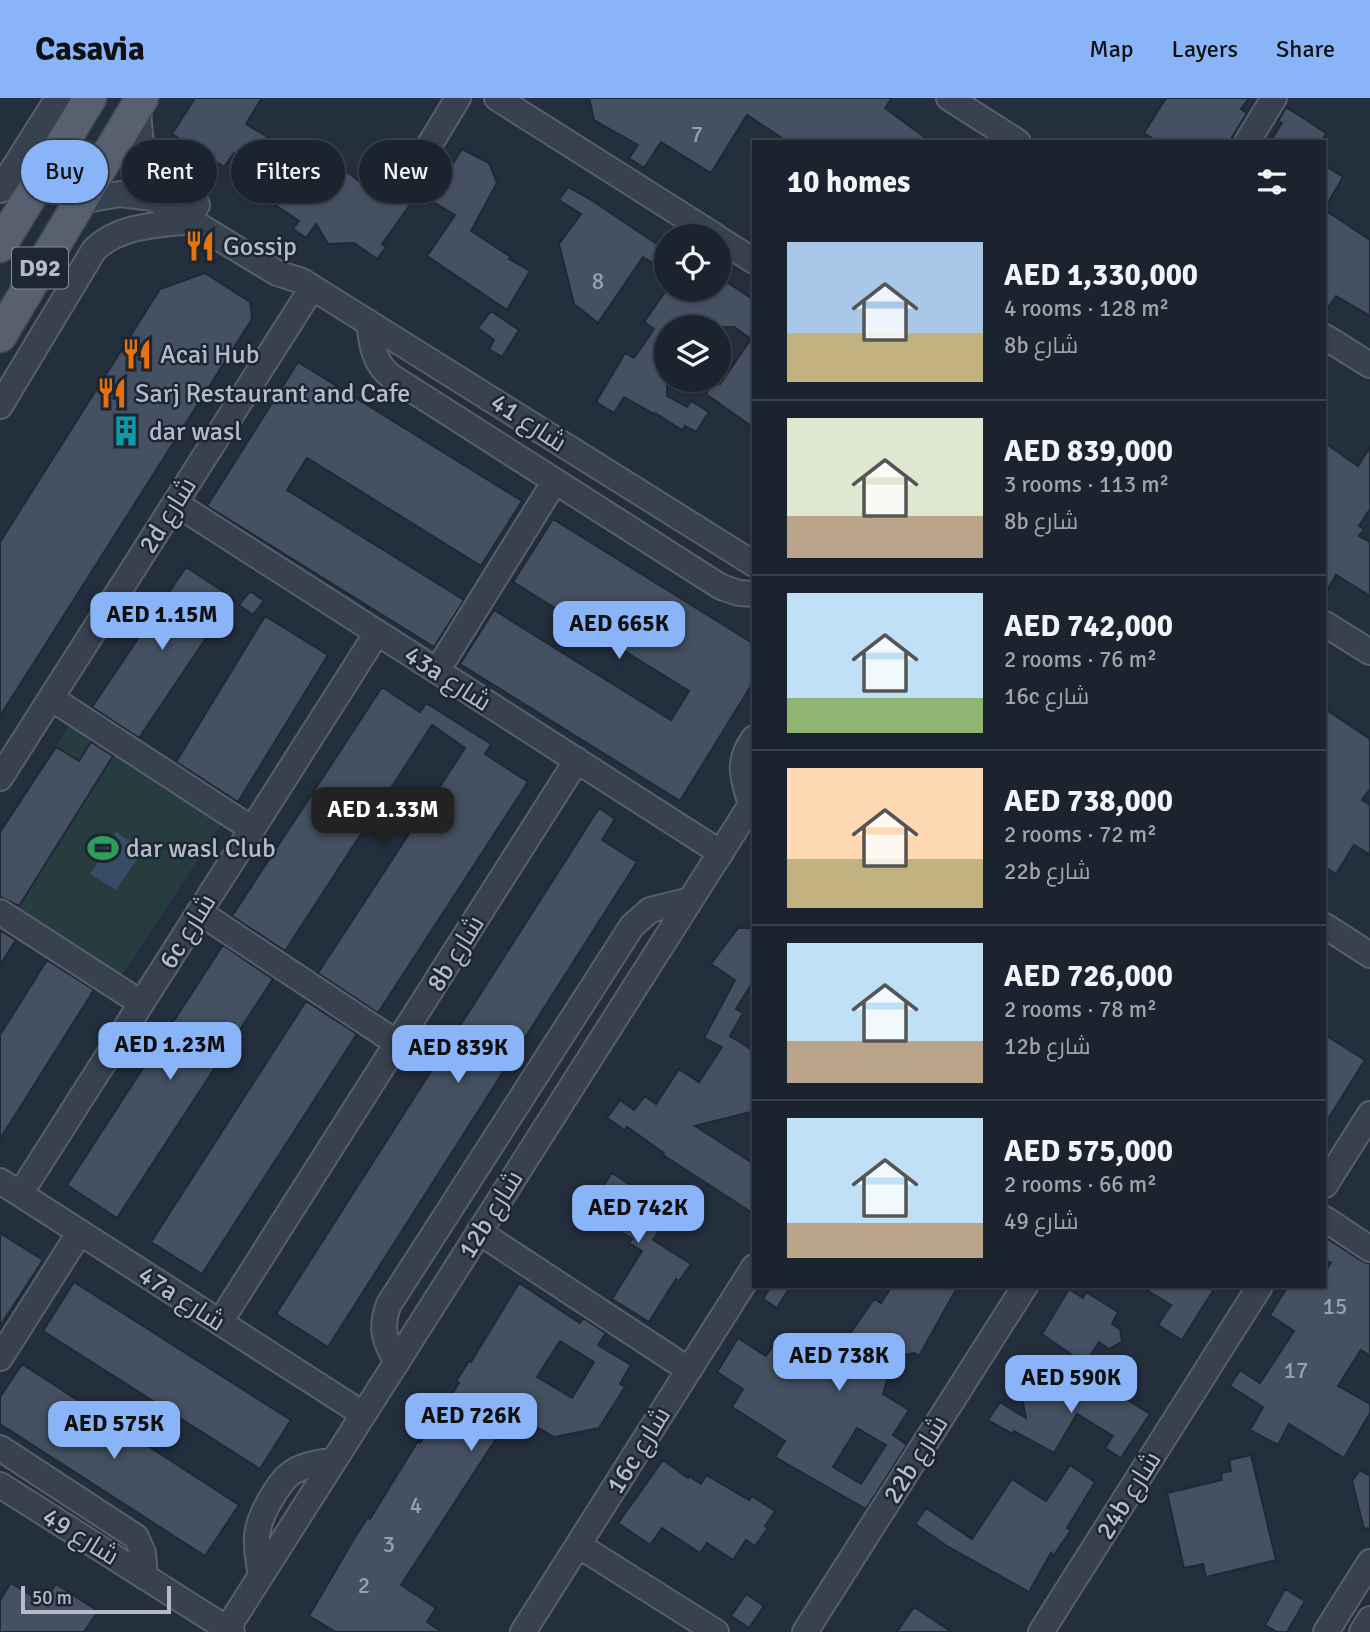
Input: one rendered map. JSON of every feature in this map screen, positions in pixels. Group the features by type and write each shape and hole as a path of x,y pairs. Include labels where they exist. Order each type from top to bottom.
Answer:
{"main road":[{"name":"D92","path":"0,246 90,98"},
{"name":"D92","path":"108,155 140,102"},
{"name":"D92","path":"0,335 79,203"}],"street":[{"path":"0,190 58,98"},
{"path":"433,140 458,98"},
{"path":"497,98 695,224"},
{"path":"949,98 1015,140"},
{"path":"1248,140 1274,98"},
{"name":"شارع 41","path":"140,102 143,152 153,174 170,188 276,255 307,284 752,563"},
{"name":"شارع 41","path":"108,194 153,198 277,273 307,284"},
{"path":"0,406 93,250 107,239 128,231 192,221"},
{"path":"731,247 752,260"},
{"name":"2d شارع","path":"0,778 175,503 307,284"},
{"path":"369,323 373,352 386,372 721,587 752,594"},
{"path":"1326,338 1370,365"},
{"path":"437,671 555,481"},
{"name":"43a شارع","path":"175,503 721,853"},
{"name":"6c شارع","path":"10,1187 141,1003 377,633"},
{"path":"1328,634 1370,652"},
{"path":"51,698 252,829"},
{"path":"752,741 744,755 742,770 752,799"},
{"name":"8b شارع","path":"220,1322 577,760"},
{"name":"12b شارع","path":"230,1630 261,1575 752,804"},
{"path":"397,1362 385,1343 383,1333 389,1304 632,926 650,910 690,901"},
{"path":"0,912 141,1003"},
{"path":"199,912 397,1043"},
{"path":"1326,927 1370,955"},
{"path":"1326,1183 1370,1114"},
{"name":"47a شارع","path":"10,1187 363,1414"},
{"path":"1326,1220 1370,1249"},
{"path":"0,1358 80,1232"},
{"path":"479,1232 689,1370"},
{"name":"16c شارع","path":"523,1632 752,1271"},
{"name":"22b شارع","path":"805,1632 1024,1288"},
{"name":"24b شارع","path":"1041,1632 1259,1288"},
{"path":"0,1448 136,1537 143,1553 145,1577"},
{"name":"شارع 49","path":"0,1485 230,1630"},
{"path":"578,1545 716,1632"},
{"path":"1326,1632 1370,1562"},
{"path":"1362,1632 1370,1619"}],"green space":[{"name":"dar wasl Club","path":"70,725 222,823 121,976 35,920 0,907 0,832"}],"water":[{"path":"116,832 143,850 116,890 90,874 100,859 107,855 105,848"}],"building":[{"path":"195,98 262,98 246,124 272,140 231,140 231,157 224,167 217,163 217,140 181,140 172,134"},
{"path":"589,98 892,98 885,108 928,140 785,140 747,115 711,173 661,142 644,168 629,158 638,145 594,120"},
{"path":"1166,98 1249,98 1241,109 1247,113 1230,140 1155,140 1144,133"},
{"path":"1286,107 1326,133 1323,140 1271,140 1282,123 1278,121"},
{"path":"462,149 489,163 497,183 471,231 530,271 507,310 427,256 455,215 435,203 452,203 452,165"},
{"path":"1326,167 1343,177 1326,206"},
{"path":"345,170 359,181 359,203 411,203 382,244 386,247 377,259 354,243 328,244 316,224 306,238 293,229 299,221 272,203 345,203"},
{"path":"568,187 654,242 654,264 643,257 598,323 574,304 559,244 581,214 559,200"},
{"path":"1326,211 1370,240 1370,316 1336,296 1326,311"},
{"name":"dar wasl","path":"205,273 250,302 252,319 0,716 0,542 160,289"},
{"path":"731,285 752,299 752,427 706,394 731,392 731,368 751,339 731,327 731,315 654,315 654,329 644,322 659,301 731,301"},
{"path":"491,311 519,330 502,357 489,349 494,340 478,328"},
{"path":"654,329 654,392 667,392 667,396 687,407 691,401 709,412 696,432 685,426 682,430 624,397 614,413 596,402 625,353 634,358"},
{"path":"298,362 522,501 481,566 307,458 287,490 464,600 434,647 207,506"},
{"path":"1326,444 1358,466 1370,447 1370,509 1359,526 1364,529 1359,536 1370,542 1370,596 1336,575 1326,592"},
{"path":"553,519 752,643 752,684 680,801 460,664 494,610 671,720 689,691 513,582"},
{"path":"186,567 233,598 139,738 92,707"},
{"path":"250,591 264,601 253,615 239,605"},
{"path":"265,616 328,655 238,802 176,762"},
{"path":"382,687 420,712 426,703 491,744 485,754 528,782 378,1013 318,973 465,748 432,725 285,951 232,916"},
{"path":"1326,710 1370,739 1370,789 1362,800 1370,805 1370,855 1354,845 1336,874 1326,868"},
{"path":"91,742 113,756 19,906 0,897 0,832 56,747 79,761"},
{"path":"599,808 615,819 602,840 637,862 328,1347 276,1314"},
{"path":"738,928 752,928 752,983 736,1009 743,1013 730,1036 752,1050 752,1110 695,1126 752,1163 752,1213 663,1155 664,1153 627,1127 625,1130 607,1118 620,1100 634,1110 645,1096 656,1104 679,1069 699,1082 722,1047 704,1038 735,980 711,964"},
{"path":"0,930 16,940 0,965"},
{"path":"223,945 273,979 117,1218 67,1185"},
{"path":"47,960 94,990 0,1139 0,1035"},
{"path":"306,1001 357,1034 202,1274 151,1242"},
{"path":"1326,1036 1365,1060 1326,1122"},
{"path":"612,1173 641,1192 639,1196 669,1216 653,1240 691,1264 679,1281 676,1279 649,1322 612,1299 642,1251 629,1243 632,1239 577,1203 586,1189 596,1196"},
{"path":"0,1233 43,1260 0,1326"},
{"path":"1326,1238 1370,1264 1370,1356 1361,1350 1338,1386 1370,1404 1370,1413 1344,1458 1289,1424 1278,1445 1250,1430 1263,1407 1230,1386 1240,1370 1260,1383 1294,1331 1270,1315 1287,1288 1326,1288 1326,1270 1331,1263 1326,1260"},
{"path":"74,1282 291,1420 260,1469 43,1331"},
{"path":"519,1283 580,1323 583,1318 606,1333 598,1345 631,1365 620,1384 625,1387 599,1428 554,1437 513,1413 401,1585 436,1608 427,1622 442,1632 336,1632 309,1616 355,1537 368,1517 370,1519 418,1441 420,1443 459,1383 456,1381 469,1361 471,1362","holes":["560,1341 594,1362 572,1398 537,1377"]},
{"path":"770,1288 790,1288 777,1308 763,1299"},
{"path":"891,1288 957,1288 919,1356 914,1353 890,1358 890,1370 883,1394 909,1410 893,1435 907,1445 866,1509 775,1457 785,1441 732,1407 743,1389 717,1372 738,1338 766,1356 779,1337 827,1367 874,1299 881,1303","holes":["857,1428 886,1445 861,1484 833,1467"]},
{"path":"1143,1288 1215,1288 1182,1340 1158,1325 1171,1305"},
{"path":"1069,1289 1083,1298 1086,1292 1118,1312 1112,1324 1120,1329 1122,1342 1109,1349 1099,1342 1085,1364 1042,1334"},
{"path":"22,1364 239,1505 205,1556 0,1424 0,1397"},
{"path":"1049,1378 1051,1392 1064,1388 1085,1399 1096,1380 1150,1414 1121,1458 1105,1448 1113,1436 1077,1414 1054,1453 988,1420 1000,1402 1026,1418 1019,1384"},
{"path":"1251,1455 1276,1560 1206,1577 1203,1564 1184,1568 1167,1493 1222,1480 1221,1473 1231,1471 1229,1460"},
{"path":"663,1460 701,1484 706,1475 749,1500 752,1496 775,1511 765,1526 768,1528 755,1546 746,1540 733,1560 707,1543 700,1553 662,1528 650,1545 618,1523"},
{"path":"1070,1465 1095,1482 1067,1528 1071,1530 1054,1555 1051,1553 1029,1592 947,1546 915,1524 926,1508 972,1539 1012,1479 1046,1501"},
{"path":"1360,1470 1370,1476 1370,1528 1364,1529 1352,1481"},
{"path":"11,1583 43,1603 56,1584 98,1611 84,1632 0,1632 0,1600"},
{"path":"1285,1589 1305,1601 1287,1632 1277,1632 1265,1625"},
{"path":"746,1594 764,1606 749,1628 731,1616"},
{"path":"914,1607 952,1632 897,1632"}],"place":[{"name":"Gossip","path":"200,246"},
{"name":"Acai Hub","path":"137,354"},
{"name":"Sarj Restaurant and Cafe","path":"112,393"},
{"name":"dar wasl","path":"126,431"},
{"name":"dar wasl Club","path":"103,848"}]}
